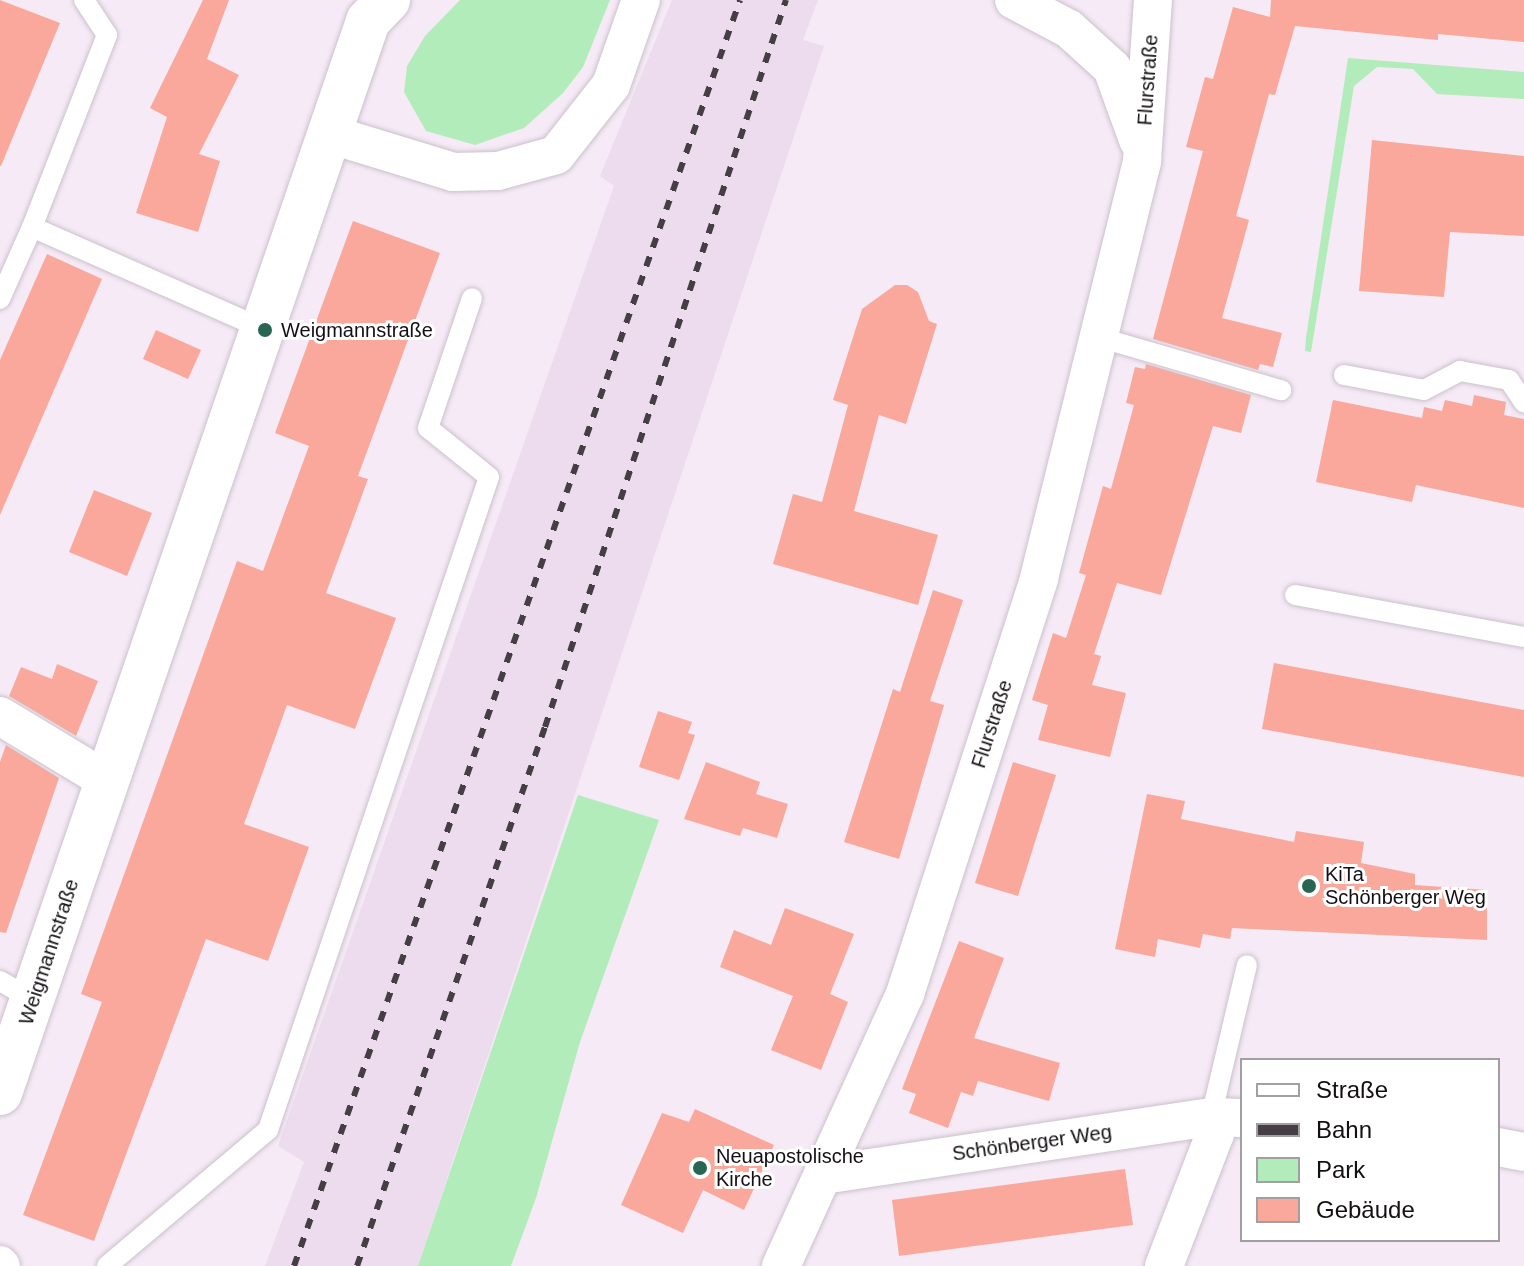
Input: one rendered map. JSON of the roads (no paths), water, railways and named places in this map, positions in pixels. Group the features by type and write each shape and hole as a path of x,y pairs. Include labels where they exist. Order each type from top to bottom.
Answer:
{"street":[{"name":"Weigmannstraße","path":"0,1093 17,991 106,780 265,330 368,21 388,0"},
{"name":"Flurstraße","path":"1014,0 1069,29 1112,68 1134,116 1142,161"},
{"name":"Flurstraße","path":"781,1266 905,994 1039,578 1142,161 1153,0"},
{"path":"329,134 453,172 498,171 556,155 611,85 638,7"},
{"path":"0,716 106,780"},
{"path":"1164,1266 1215,1134 1226,1117"},
{"name":"Schönberger Weg","path":"823,1175 1226,1117"},
{"path":"1500,1147 1524,1152"}],"lane":[{"path":"0,299 32,227 107,35 84,0"},
{"path":"32,227 265,330"},
{"path":"107,1266 268,1130 489,477 428,428 472,298"},
{"path":"1098,337 1281,390"},
{"path":"1344,375 1424,390 1460,371 1509,380 1524,402"},
{"path":"1295,595 1524,637"},
{"path":"1226,1117 1247,965"}],"railway":[{"path":"294,1266 740,0"},
{"path":"357,1266 545,727 786,0"}],"place":[{"name":"Weigmannstraße","path":"265,330"},
{"name":"KiTa Schönberger Weg","path":"1309,886"},
{"name":"Neuapostolische Kirche","path":"700,1168"}]}
